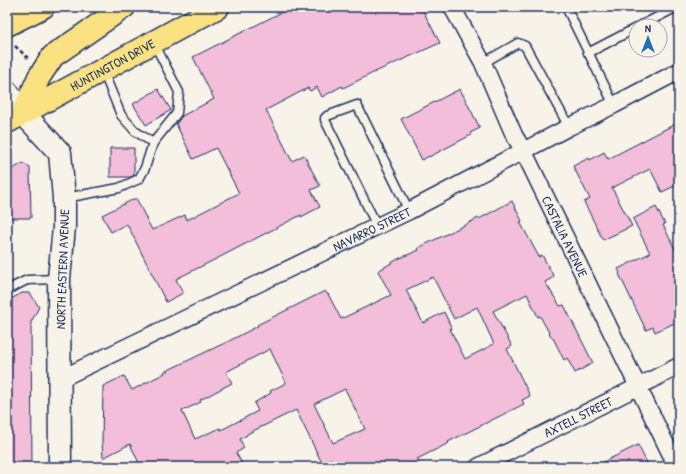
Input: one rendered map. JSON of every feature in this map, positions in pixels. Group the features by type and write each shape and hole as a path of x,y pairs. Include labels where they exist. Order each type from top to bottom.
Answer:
{"main road":[{"path":"7,25 43,7"},
{"path":"15,117 53,56 124,7"},
{"name":"HUNTINGTON DRIVE","path":"15,117 218,7"},
{"name":"NORTH EASTERN AVENUE","path":"7,92 15,117 60,153 64,198 64,227 59,279 60,467"}],"street":[{"name":"CASTALIA AVENUE","path":"452,7 483,63 514,135 523,150 677,467"},
{"name":"NAVARRO STREET","path":"60,379 409,211 569,126 614,105 679,71"},
{"name":"AXTELL STREET","path":"478,467 679,366"}],"lane":[{"path":"566,7 614,105"},
{"path":"656,18 677,7"},
{"path":"588,53 628,32"},
{"path":"64,198 119,188 139,179 145,168 153,143 177,113 179,92 154,42"},
{"path":"483,63 518,43 525,46 569,126"},
{"path":"103,70 121,115 135,131 153,143"},
{"path":"377,226 325,120 327,116 357,105 409,211"},
{"path":"7,290 27,280 59,279"}],"path":[{"path":"15,46 29,58"}],"building":[{"path":"292,7 421,7 440,43 343,88 342,86 322,97 317,87 310,91 308,88 266,110 292,161 304,155 320,186 311,190 320,207 301,217 301,215 176,279 183,293 166,302 127,224 111,232 102,215 136,198 152,230 185,215 187,220 239,193 216,148 193,159 176,124 182,116 214,99 193,57"},
{"path":"158,89 171,110 146,125 133,104"},
{"path":"460,89 480,128 470,133 471,135 422,160 401,119"},
{"path":"679,122 679,184 662,192 650,169 612,188 632,226 603,240 584,202 590,199 573,166 589,158 590,160 604,152 608,159"},
{"path":"110,148 134,148 134,175 131,177 110,177"},
{"path":"23,163 30,168 31,218 7,218 7,172"},
{"path":"512,201 522,221 520,222 539,257 542,255 554,277 545,282 560,306 564,305 593,363 575,373 567,358 564,360 540,316 538,317 527,294 493,311 512,346 507,349 530,396 522,400 524,404 448,442 449,443 417,459 419,462 408,467 335,467 331,459 322,463 296,410 247,434 240,439 244,448 236,453 244,467 141,467 130,444 103,458 103,386 124,376 132,390 165,373 164,372 231,340 258,326 257,325 325,291 341,319 391,295 378,271 398,259 419,250 418,248 478,218 479,219","holes":["433,277 454,319 477,307 494,344 465,359 450,329 452,329 444,312 423,323 406,290","270,349 286,383 270,391 271,393 254,403 258,411 221,430 220,428 195,439 182,411 201,402 200,400 232,383 226,372","345,389 365,429 333,443 314,404"]},
{"path":"656,207 679,257 679,321 655,332 653,327 646,330 618,269 650,253 633,219"},
{"path":"22,293 30,293 39,307 31,322 32,467 7,467 7,301"},
{"path":"638,445 649,467 593,467"}]}
